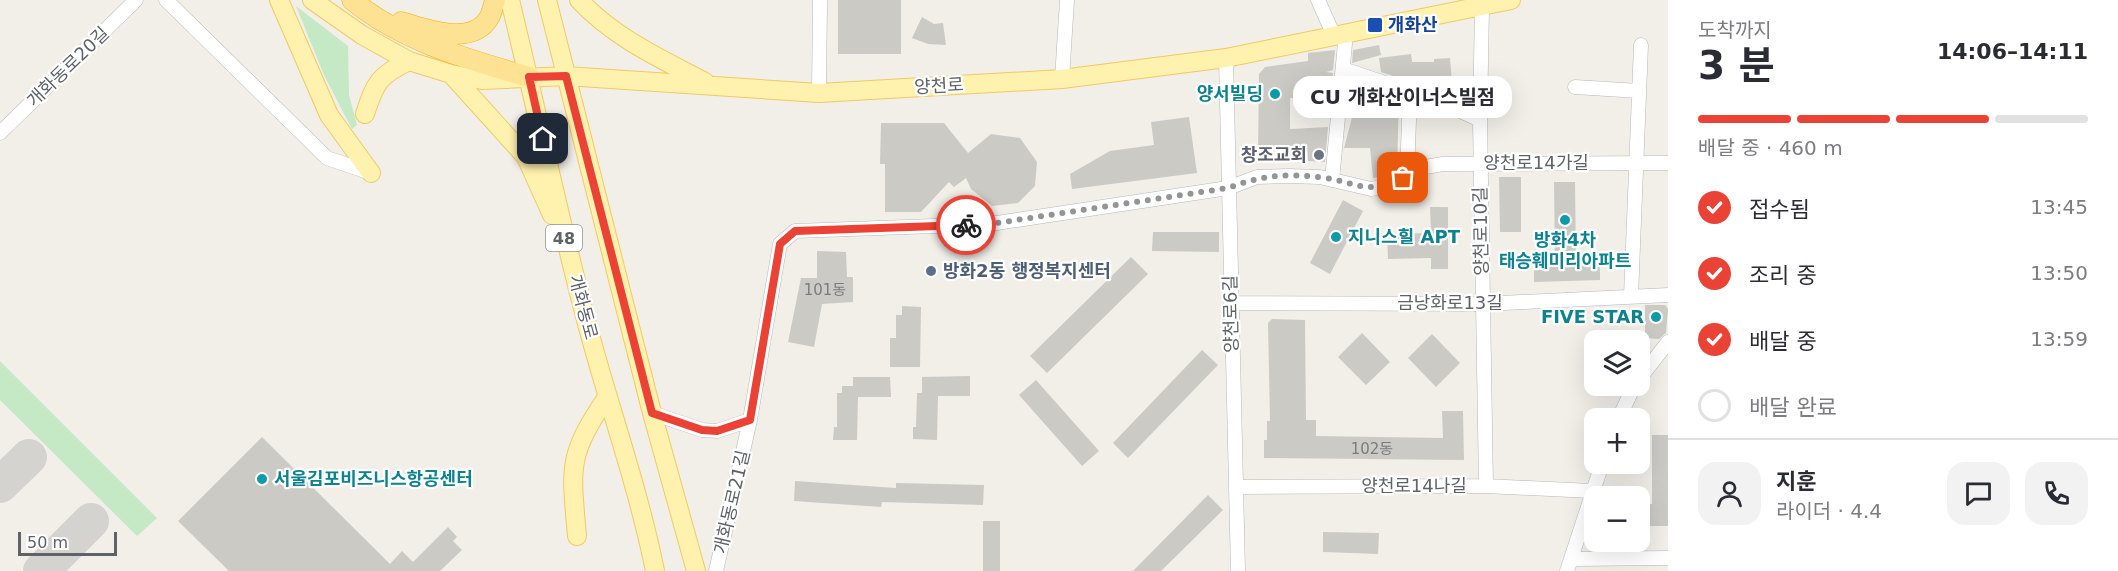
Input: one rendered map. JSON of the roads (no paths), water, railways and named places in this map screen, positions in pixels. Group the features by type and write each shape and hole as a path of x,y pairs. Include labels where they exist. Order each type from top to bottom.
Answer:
{"highway":[{"path":"352,0 368,13 416,40 529,77"},
{"path":"368,13 424,29 466,34 479,29 489,18 495,0"}],"main road":[{"path":"279,0 329,115 371,173"},
{"name":"양천로","path":"312,0 362,35 409,61 451,74 482,80 566,76 819,93 1062,79 1226,57 1511,0"},
{"name":"개화동로","path":"510,0 566,242 656,571"},
{"path":"547,0 652,413 696,571"},
{"path":"579,0 593,15 645,51 712,86"},
{"path":"365,114 377,81 388,71 409,61"},
{"path":"451,74 526,157 566,242"},
{"path":"577,536 572,476 574,460 579,443 607,397"},
{"name":"개화동로","path":"649,541 660,571"}],"street":[{"name":"개화동로20길","path":"0,133 136,0"},
{"path":"166,0 327,158 371,173"},
{"path":"819,93 820,0"},
{"path":"1062,79 1067,0"},
{"path":"1318,0 1340,35 1343,69 1332,180"},
{"name":"양천로10길","path":"1482,6 1480,120 1486,486"},
{"path":"1631,296 1641,45"},
{"name":"양천로6길","path":"1226,57 1238,571"},
{"path":"1343,69 1436,100 1480,120"},
{"path":"1575,87 1639,91"},
{"path":"1407,176 1410,92"},
{"name":"양천로14가길","path":"1228,188 1257,177 1289,176 1332,180 1371,189 1387,186 1420,168 1443,164 1668,163"},
{"name":"개화동로21길","path":"716,571 750,420 780,244 795,231 990,224 1228,188"},
{"name":"금낭화로13길","path":"1231,303 1482,303 1668,295"},
{"path":"1650,365 1668,342"},
{"path":"652,413 702,430 717,431 750,420"},
{"name":"양천로14나길","path":"1236,487 1486,486 1584,491"},
{"path":"1584,518 1570,565 1668,558"}],"place":[{"name":"개화산","path":"1375,25"},
{"name":"양서빌딩","path":"1275,94"},
{"name":"창조교회","path":"1319,155"},
{"name":"CU 개화산이너스빌점","path":"1403,178"},
{"name":"방화4차 태승훼미리아파트","path":"1565,220"},
{"name":"지니스힐 APT","path":"1336,237"},
{"name":"방화2동 행정복지센터","path":"931,271"},
{"name":"FIVE STAR","path":"1656,317"},
{"name":"서울김포비즈니스항공센터","path":"262,479"}]}
